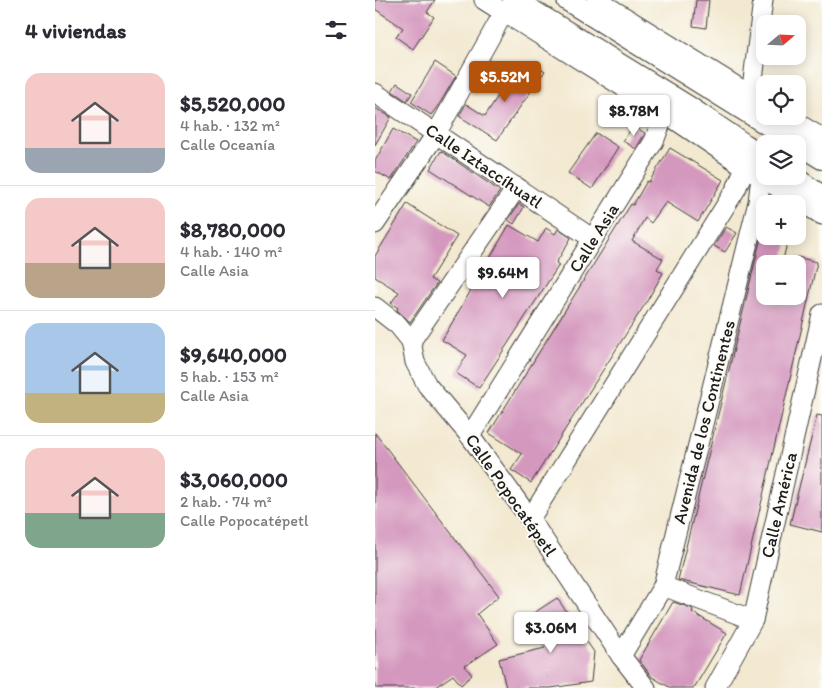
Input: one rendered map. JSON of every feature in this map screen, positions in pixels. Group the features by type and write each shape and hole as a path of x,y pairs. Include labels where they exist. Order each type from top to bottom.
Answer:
{"main road":[{"path":"568,0 822,158"},
{"path":"509,6 688,107 756,166"},
{"path":"804,185 822,197"}],"street":[{"path":"484,0 509,6 665,113 756,166"},
{"path":"597,0 756,99"},
{"path":"759,75 763,0"},
{"path":"375,224 436,134 509,6"},
{"name":"Calle Iztaccíhuatl","path":"375,93 593,239"},
{"name":"Calle Asia","path":"470,436 654,142 665,113"},
{"path":"800,125 822,138"},
{"path":"530,519 736,190 756,168"},
{"name":"Avenida de los Continentes","path":"621,656 663,586 758,202 758,185"},
{"path":"781,185 822,215"},
{"path":"411,341 517,187"},
{"name":"Calle Popocatépetl","path":"375,307 398,325 411,341 415,362 427,385 470,436 530,519 621,656 646,688"},
{"name":"Calle América","path":"715,688 753,620 822,314"},
{"path":"663,586 753,620"}],"building":[{"path":"375,0 435,0 427,12 434,17 413,49 396,37 403,28 375,9"},
{"path":"696,0 709,0 706,28 693,26"},
{"path":"435,62 456,76 431,115 411,102"},
{"path":"532,63 545,71 497,140 459,116 466,104 485,116 514,71 523,76"},
{"path":"397,83 412,93 407,101 392,91"},
{"path":"375,108 391,117 375,145"},
{"path":"633,126 645,133 636,149 623,141"},
{"path":"393,129 416,142 391,180 375,171 375,161"},
{"path":"596,133 618,147 592,189 568,173"},
{"path":"670,148 723,180 698,222 666,202 651,223 645,218 632,241 663,259 657,269 663,273 531,483 511,470 522,454 489,433 631,204 633,205"},
{"path":"441,151 500,191 489,207 430,169"},
{"path":"407,204 457,236 430,279 437,283 410,322 391,303 399,292 375,277 375,256"},
{"path":"519,204 524,207 514,224 508,220"},
{"path":"509,225 538,242 546,228 555,234 558,229 571,238 556,263 559,265 479,388 456,373 467,355 442,340"},
{"path":"726,227 737,233 725,252 714,246"},
{"path":"759,245 787,245 784,255 757,255"},
{"path":"756,258 756,305 806,305 806,259 817,262 740,595 678,580"},
{"path":"817,415 822,416 822,532 790,524"},
{"path":"375,433 499,596 477,614 498,644 465,666 472,675 461,685 453,675 434,688 375,688"},
{"path":"557,598 594,652 591,682 551,688 506,688 499,659 545,648 526,618"},
{"path":"673,602 691,608 692,612 727,633 694,688 671,688 652,677 639,660"}]}
